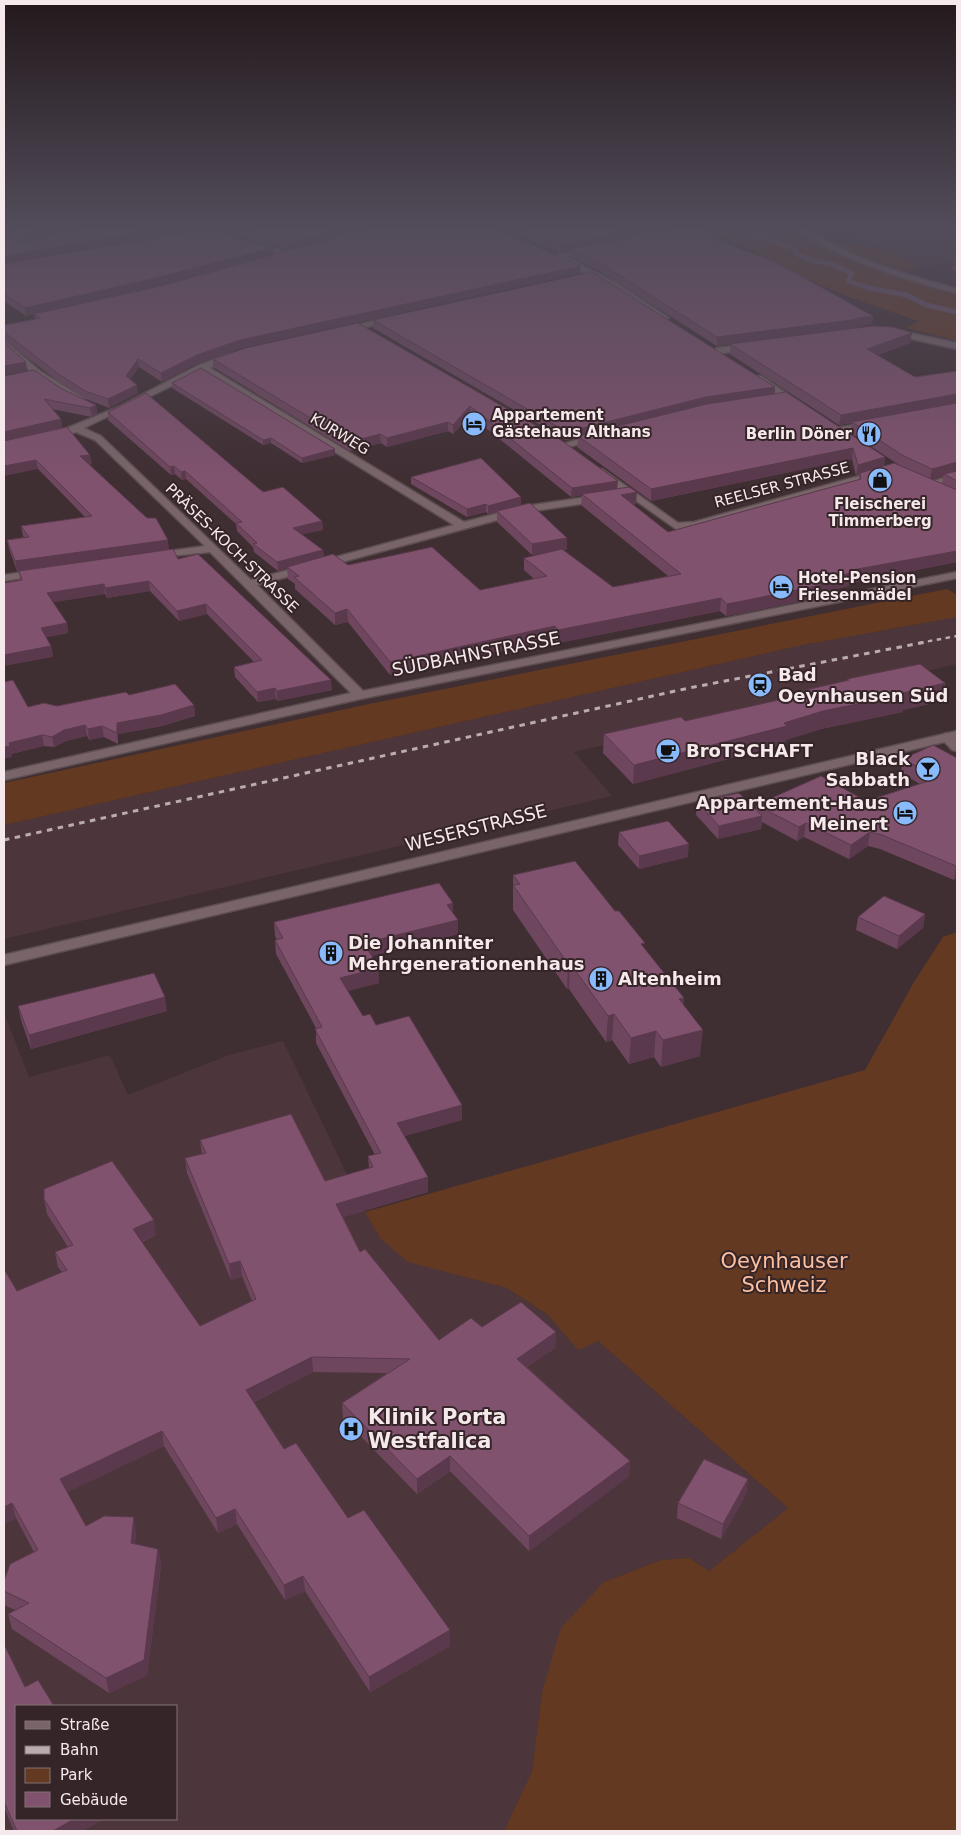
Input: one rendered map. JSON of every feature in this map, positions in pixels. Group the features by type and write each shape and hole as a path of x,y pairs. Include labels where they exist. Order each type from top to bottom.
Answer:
{"street":[{"path":"651,310 674,324"},
{"path":"335,331 398,316"},
{"path":"359,325 376,335"},
{"path":"884,331 957,346"},
{"path":"4,342 33,374 93,408 111,414"},
{"path":"731,361 714,349 758,346"},
{"path":"42,439 78,429 202,367 244,352"},
{"name":"KURWEG","path":"202,367 464,526"},
{"path":"746,371 807,411"},
{"path":"774,399 787,397"},
{"path":"850,441 832,428 884,423"},
{"name":"PRÄSES-KOCH-STRASSE","path":"78,429 98,438 213,548 360,695"},
{"path":"580,455 562,442 604,436"},
{"path":"594,466 630,493"},
{"name":"REELSER STRASSE","path":"630,493 676,526 694,524 887,472"},
{"path":"943,493 921,483 957,478"},
{"path":"248,584 526,509 630,493"},
{"path":"146,557 213,548"},
{"path":"4,578 51,571"},
{"name":"SÜDBAHNSTRASSE","path":"4,776 360,695 957,575"},
{"path":"952,736 957,747"},
{"name":"WESERSTRASSE","path":"4,960 952,736"}],"shaded area":[{"path":"957,617 957,664 574,752 612,796 4,939 4,825 798,646"},
{"name":"Klinik Porta Westfalica","path":"4,1013 29,1077 110,1055 128,1095 229,1055 283,1041 365,1212 380,1238 458,1275 507,1288 548,1315 578,1349 598,1341 788,1508 709,1571 689,1558 661,1560 604,1582 542,1692 532,1771 504,1831 4,1831"}],"green space":[{"path":"886,310 957,310 957,341 906,328 918,321"},
{"path":"947,589 957,595 957,617 798,646 4,825 4,783 369,704"},
{"name":"Oeynhauser Schweiz","path":"957,932 957,1831 504,1831 532,1771 542,1692 561,1628 604,1582 661,1560 689,1558 709,1571 788,1508 598,1341 578,1350 548,1315 507,1288 408,1262 380,1238 365,1212 865,1070 914,982 943,937"}],"building":[{"path":"54,310 380,310 240,340 197,355 161,373 138,359 126,376 137,385 108,399 85,391 57,373 4,332 4,325 40,318 34,314"},
{"path":"420,310 652,310 775,387 706,397 567,432 373,320"},
{"path":"674,310 861,310 873,316 857,318 860,319 717,337"},
{"path":"358,323 561,440 618,481 572,488 470,406 453,425 448,422 387,438 380,434 350,442 213,359 246,348"},
{"path":"872,326 893,327 912,333 867,349 915,377 957,371 957,394 841,415 730,344"},
{"path":"4,342 26,362 4,366"},
{"path":"201,368 335,449 302,458 271,438 263,440 172,383"},
{"path":"34,370 62,389 96,405 90,408 44,399 61,419 4,432 4,376"},
{"path":"786,392 885,457 858,465 853,448 651,489 578,436 707,404"},
{"path":"146,393 263,492 283,487 322,521 293,528 323,550 277,562 253,544 257,543 236,523 242,522 185,471 181,472 174,466 170,467 108,412"},
{"path":"957,403 957,462 932,469 902,455 852,422"},
{"path":"67,427 90,455 80,456 147,518 156,518 168,540 15,561 7,540 29,537 21,526 92,516 36,460 4,466 4,441"},
{"path":"481,458 521,497 488,506 486,504 467,509 411,477"},
{"path":"894,463 957,490 957,551 852,570 850,573 817,582 821,585 743,601 727,604 721,598 558,630 555,626 390,662 347,609 335,613 294,577 299,576 287,567 333,554 348,565 432,547 480,590 547,576 524,558 562,549 613,587 681,574 582,494 629,487 637,492 621,495 668,532 861,479 860,473"},
{"path":"957,471 957,481 944,474"},
{"path":"530,503 567,538 532,544 497,511"},
{"path":"173,549 178,559 198,554 331,680 277,691 275,688 257,692 234,667 262,660 206,604 177,611 149,581 105,588 104,584 47,593 67,623 41,628 51,646 4,655 4,583 22,580 19,571"},
{"path":"920,664 945,683 903,693 905,694 823,711 784,723 787,726 634,765 604,734 681,717 685,721 801,695 797,692 849,680 847,679"},
{"path":"13,680 28,707 44,703 57,706 126,692 129,695 175,684 194,705 161,715 117,723 117,733 102,726 88,729 85,725 64,730 52,737 42,735 9,743 10,746 4,747 4,682"},
{"path":"933,745 957,758 956,866 882,835 870,832 851,845 806,823 799,827 756,805 821,776 866,801 938,778 903,759"},
{"path":"739,793 762,816 719,826 697,802"},
{"path":"668,821 689,844 639,856 619,832"},
{"name":"Altenheim","path":"575,861 615,911 619,911 645,943 641,944 684,998 679,999 703,1030 663,1040 656,1031 631,1038 614,1014 608,1016 570,963 568,964 513,885 520,884 513,875"},
{"path":"439,883 453,903 447,905 458,920 364,943 379,968 340,978 363,1016 370,1014 376,1025 409,1016 462,1105 397,1123 428,1177 336,1204 360,1252 365,1249 439,1340 471,1318 482,1327 521,1302 556,1332 517,1359 630,1461 529,1536 450,1456 417,1479 342,1403 410,1359 312,1357 246,1390 284,1449 296,1443 348,1518 364,1510 450,1630 369,1677 303,1576 284,1585 235,1509 216,1518 162,1431 60,1479 86,1526 104,1516 134,1517 131,1543 158,1549 144,1660 106,1678 8,1614 29,1603 4,1591 4,1581 10,1564 38,1550 12,1503 4,1507 4,1269 17,1291 67,1270 55,1252 73,1245 44,1199 44,1189 112,1161 154,1220 133,1229 200,1326 256,1299 240,1261 229,1264 185,1158 206,1153 200,1140 291,1114 325,1181 373,1167 368,1156 381,1153 315,1029 322,1027 275,940 283,938 274,922"},
{"path":"884,896 925,914 899,936 858,917"},
{"path":"154,973 165,997 29,1035 18,1006"},
{"path":"704,1459 748,1479 723,1524 678,1503"},
{"path":"4,1644 25,1687 38,1680 53,1705 15,1705 15,1820 72,1820 53,1831 17,1831 4,1802"}],"waterway":[{"path":"947,310 957,312"}],"railway":[{"path":"919,643 957,636"},
{"path":"4,840 689,688 926,642"}],"place":[{"name":"Appartement Gästehaus Althans","path":"474,424"},
{"name":"Berlin Döner","path":"869,434"},
{"name":"Fleischerei Timmerberg","path":"880,480"},
{"name":"Hotel-Pension Friesenmädel","path":"781,587"},
{"name":"Bad Oeynhausen Süd","path":"760,685"},
{"name":"BroTSCHAFT","path":"668,751"},
{"name":"Black Sabbath","path":"928,769"},
{"name":"Appartement-Haus Meinert","path":"905,813"},
{"name":"Die Johanniter Mehrgenerationenhaus","path":"331,953"},
{"name":"Altenheim","path":"601,979"},
{"name":"Klinik Porta Westfalica","path":"351,1429"}]}
